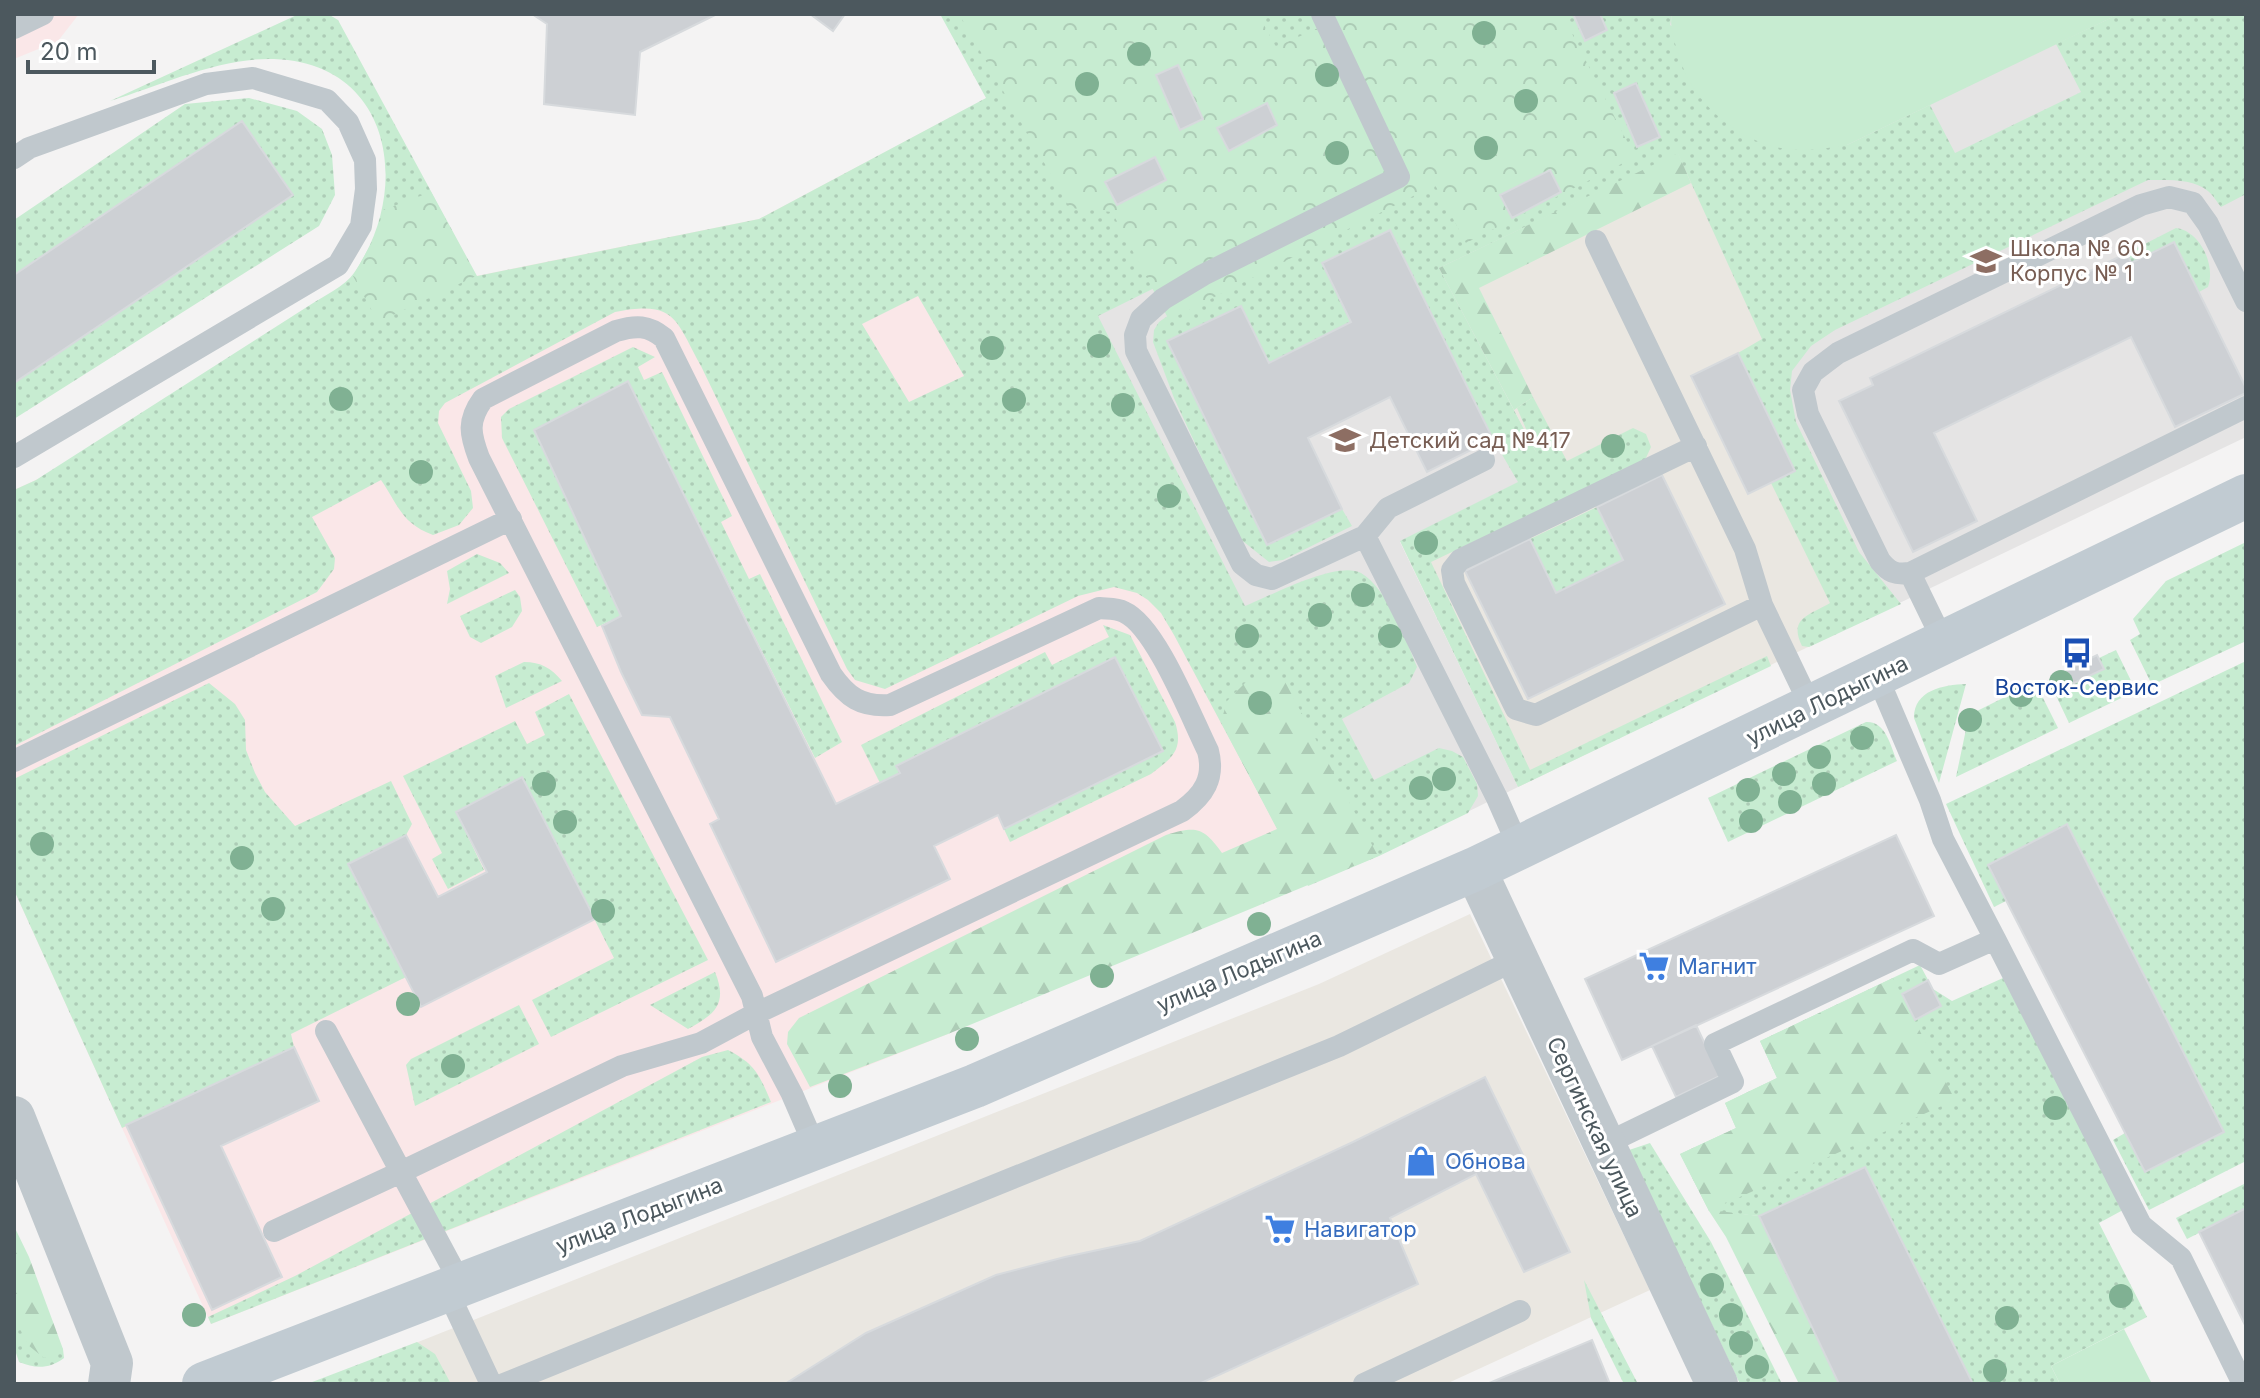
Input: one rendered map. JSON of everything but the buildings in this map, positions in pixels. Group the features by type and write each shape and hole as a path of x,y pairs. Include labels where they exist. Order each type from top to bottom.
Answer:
{"main road":[{"name":"улица Лодыгина","path":"204,1384 975,1086 1520,850 2246,496"}],"street":[{"name":"Сергинская улица","path":"1475,869 1717,1384"},
{"path":"14,1117 104,1340 112,1363 109,1384"}],"lane":[{"path":"14,28 43,14"},
{"path":"1322,14 1399,177 1203,275 1163,299 1141,319 1135,335 1136,351 1242,564 1256,575 1272,579 1365,536 1388,508 1484,460"},
{"path":"14,158 29,148 161,98 206,84 253,78 327,100 348,122 365,160 366,189 361,226 338,265 14,457"},
{"path":"2246,301 2201,213 2193,203 2169,197 2141,205 1838,353 1813,372 1803,390 1808,414 1880,561 1888,571 1899,575 1910,573 2246,407"},
{"path":"1596,241 1745,549 1762,605 1811,707"},
{"path":"274,1231 622,1066 701,1043 757,1013 1182,811 1196,801 1208,784 1212,767 1208,751 1142,625 1124,612 1099,608 890,705 873,706 855,701 831,674 664,338 645,327 634,326 616,331 483,399 470,425 471,438 752,996 757,1013 762,1037 815,1147"},
{"path":"1696,446 1460,560 1452,570 1454,583 1516,709 1536,715 1762,605"},
{"path":"14,761 511,519"},
{"path":"1365,536 1520,850"},
{"path":"1910,573 1944,643"},
{"path":"1877,676 1930,800 1943,839 2141,1225 2181,1258 2243,1384"},
{"path":"1603,1145 1733,1082 1715,1044 1913,950 1939,964 1995,939"},
{"path":"504,1384 1339,1046 1517,959"},
{"path":"326,1031 401,1172 454,1287 491,1384"},
{"path":"1364,1384 1520,1311"}],"shaded area":[{"path":"14,14 79,14 58,41 14,59"},
{"path":"1324,14 2246,14 2246,437 1887,609 1796,422 1763,339 1678,154 1440,268 1545,470 1400,542 1518,787 1378,856 1244,607 990,105"},
{"path":"987,98 1244,607 1370,841 948,1034 211,1324 14,890 14,490 476,276 759,219"},
{"path":"1678,153 1887,609 1518,787 1400,541 1545,469 1439,268"},
{"path":"1470,914 1650,1290 1446,1384 418,1384 403,1348 1319,984"}],"green space":[{"path":"299,14 328,14 338,20 477,276 759,219 986,98 940,14 1672,14 1670,25 1847,145 1930,105 1955,153 2081,92 2056,44 2119,14 2246,14 2246,194 2221,207 2208,191 2195,184 2148,180 1835,330 1811,346 1792,371 1790,390 1796,422 1859,552 1901,604 1809,647 1802,646 1798,637 1799,623 1830,603 1771,483 1795,471 1738,353 1762,339 1678,154 1439,268 1536,452 1517,408 1533,397 1567,461 1633,428 1646,434 1651,447 1645,460 1431,562 1530,770 1767,656 1771,666 1518,787 1400,541 1518,482 1493,439 1389,230 1322,263 1350,322 1269,363 1241,306 1167,342 1267,545 1342,509 1352,526 1283,560 1269,562 1239,538 1174,398 1153,342 1154,330 1159,322 1180,307 1225,253 1098,316 1245,606 1320,575 1350,570 1370,580 1387,602 1417,667 1409,683 1342,719 1374,780 1439,748 1463,757 1477,784 1478,796 1468,813 1308,886 1174,635 1161,613 1137,593 1114,587 1078,596 885,689 855,680 685,336 671,317 651,309 615,312 445,403 439,411 438,423 471,491 473,508 459,525 433,535 422,530 402,513 381,480 312,517 335,558 334,569 317,592 14,746 14,490 36,480 340,286 354,273 372,240 383,205 386,170 380,136 367,107 345,82 314,66 274,59 233,62 110,101","holes":["918,296 964,376 909,402 862,324"]},
{"path":"959,14 1258,14 1276,47 1349,14 1562,14 1635,157 1466,243 1435,185 1169,320 1112,212 1070,208"},
{"path":"1672,14 2119,14 1847,145 1804,150 1783,149 1744,135 1710,109 1686,75 1673,35"},
{"path":"249,98 297,111 322,129 332,155 335,195 319,226 14,419 14,220 185,104"},
{"path":"1678,153 1691,183 1479,288 1533,397 1514,410 1439,268"},
{"path":"431,192 476,276 378,322 353,276 377,233 383,210"},
{"path":"2176,228 2192,235 2208,259 2208,287 2199,292 2174,242 2131,263 2127,253"},
{"path":"633,347 655,357 638,367 644,380 662,372 732,516 721,522 749,579 760,574 842,742 815,758 628,381 621,616 597,627 502,438 501,417 509,409"},
{"path":"1597,507 1623,560 1556,593 1530,539"},
{"path":"2246,542 2246,641 2152,685 2130,640 2140,634 2133,619 2166,581"},
{"path":"477,554 500,563 509,573 447,604 450,589 447,571"},
{"path":"515,590 520,597 522,611 512,627 481,643 470,637 460,616"},
{"path":"1103,625 1130,635 1175,722 1177,747 1165,763 1151,774 1010,842 1004,829 1163,751 1115,657 897,765 900,773 880,783 861,745 1045,652 1052,665 1109,637"},
{"path":"2116,650 2136,691 2069,723 2050,683 2067,675 2073,684 2104,669 2099,658"},
{"path":"2246,661 2246,1161 2149,1210 2113,1140 2125,1133 2145,1172 2224,1132 2067,825 1988,865 2006,901 1994,907 1946,804"},
{"path":"524,662 545,667 562,681 506,708 495,676"},
{"path":"1284,680 1378,856 948,1034 810,1087 787,1044 788,1032 799,1018 1166,835 1185,830 1198,831 1210,838 1222,853 1277,829 1221,722 1227,701 1245,683"},
{"path":"2035,682 2058,728 1956,777 1969,715"},
{"path":"209,683 235,704 245,720 246,750 255,773 265,792 295,826 391,781 412,824 406,835 348,864 406,977 291,1034 294,1047 122,1128 14,890 14,779"},
{"path":"1966,684 1939,783 1914,718 1915,709 1924,695 1931,691"},
{"path":"569,694 708,960 551,1037 532,1000 614,958 523,778 456,812 484,870 448,889 432,859 442,853 403,776 515,721 527,744 545,735 535,712"},
{"path":"1866,722 1883,730 1897,761 1728,842 1708,798"},
{"path":"1920,965 1933,989 1952,1001 2003,978 2123,1210 2099,1223 2147,1317 2051,1366 2060,1384 1973,1384 1865,1167 1759,1216 1709,1211 1680,1154 1736,1128 1725,1103 1777,1078 1760,1041"},
{"path":"715,972 720,992 716,1007 688,1029 650,1005"},
{"path":"1893,978 1955,1100 1711,1210 1759,1216 1839,1384 1799,1384 1726,1237 1709,1211 1680,1154 1736,1128 1725,1103 1777,1078 1760,1041"},
{"path":"519,1005 539,1044 415,1106 406,1065 411,1059"},
{"path":"728,1050 755,1071 771,1102 211,1324 208,1317 295,1276 702,1057"},
{"path":"1650,1143 1711,1242 1782,1384 1740,1384 1629,1150"},
{"path":"2246,1183 2246,1209 2187,1239 2176,1218"},
{"path":"14,1226 29,1257 63,1349 44,1358 28,1345 14,1317"},
{"path":"1584,1280 1638,1384 1624,1384 1591,1318"},
{"path":"14,1288 63,1349 64,1358 42,1367 19,1362 14,1347"},
{"path":"2124,1329 2152,1384 2060,1384 2051,1366"},
{"path":"417,1342 435,1354 451,1384 307,1384"}],"place":[{"name":"Школа № 60. Корпус № 1","path":"1986,261"},
{"name":"Детский сад №417","path":"1345,440"},
{"name":"Восток-Сервис","path":"2077,653"},
{"name":"Магнит","path":"1654,966"},
{"name":"Обнова","path":"1421,1161"},
{"name":"Навигатор","path":"1280,1229"}]}
